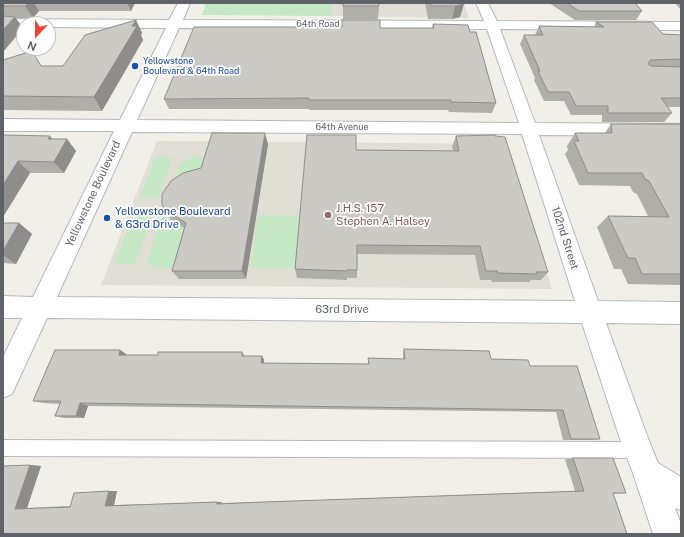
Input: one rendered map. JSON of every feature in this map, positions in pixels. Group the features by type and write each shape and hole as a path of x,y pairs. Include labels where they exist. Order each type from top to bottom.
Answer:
{"street":[{"name":"Yellowstone Boulevard","path":"3,385 184,3"},
{"name":"102nd Street","path":"482,3 492,25 529,129 590,312 669,534"},
{"name":"64th Road","path":"3,23 681,26"},
{"name":"64th Avenue","path":"3,125 681,130"},
{"name":"63rd Drive","path":"3,307 681,313"},
{"path":"643,461 681,495"}],"lane":[{"path":"3,448 643,461"}],"shaded area":[{"path":"333,3 464,3 469,18 332,16"},
{"name":"J.H.S. 157 Stephen A. Halsey","path":"157,141 507,144 552,289 101,285"}],"green space":[{"path":"206,3 333,3 332,16 202,15"},
{"path":"156,157 173,157 158,198 139,197"},
{"path":"192,157 221,158 186,267 157,269 147,262 179,165"},
{"path":"135,213 153,214 135,264 114,264"},
{"path":"259,215 299,216 296,268 250,268"}],"building":[{"path":"3,3 28,3 25,6 3,6"},
{"path":"343,3 379,3 379,6 343,6"},
{"path":"430,3 464,4 455,6 431,6"},
{"path":"567,3 635,3 642,11 579,11"},
{"path":"3,16 15,17 3,30"},
{"path":"136,20 132,26 137,26 94,97 3,96 3,60 16,56 35,56 41,66 63,66 85,35"},
{"path":"342,20 380,20 380,28 434,28 433,24 468,25 470,32 476,32 496,103 451,102 451,100 309,100 309,98 164,99 194,27 342,27"},
{"path":"596,22 652,22 663,34 681,35 681,59 650,60 648,64 651,66 681,67 681,98 661,98 672,113 608,113 608,106 576,106 569,92 548,92 524,35 543,35 539,26 604,27"},
{"path":"611,124 681,124 681,274 642,274 635,258 628,258 608,216 669,217 649,181 645,179 642,173 588,173 574,141 579,141 575,133 612,133"},
{"path":"212,133 265,133 242,271 172,271 186,223 165,210 162,204 162,194 171,181 183,173 201,168"},
{"path":"3,135 50,136 48,139 67,139 54,162 18,161 3,185"},
{"path":"307,135 356,135 356,150 459,151 456,136 495,135 505,137 548,272 536,272 537,274 498,273 497,271 486,271 480,246 357,245 357,270 295,269"},
{"path":"3,223 19,223 3,251"},
{"path":"404,349 489,351 491,359 528,360 530,366 577,366 600,439 571,439 563,410 80,403 76,416 55,416 61,401 33,401 55,350 120,350 119,355 158,355 158,352 242,352 242,356 262,356 261,363 369,364 368,358 405,359"},
{"path":"573,458 613,458 626,493 613,493 627,534 3,534 4,466 30,465 15,509 70,507 74,493 109,491 105,506 217,502 217,504 584,491"}],"place":[{"name":"Yellowstone Boulevard & 64th Road","path":"135,66"},
{"name":"J.H.S. 157 Stephen A. Halsey","path":"328,215"},
{"name":"Yellowstone Boulevard & 63rd Drive","path":"107,218"}]}
